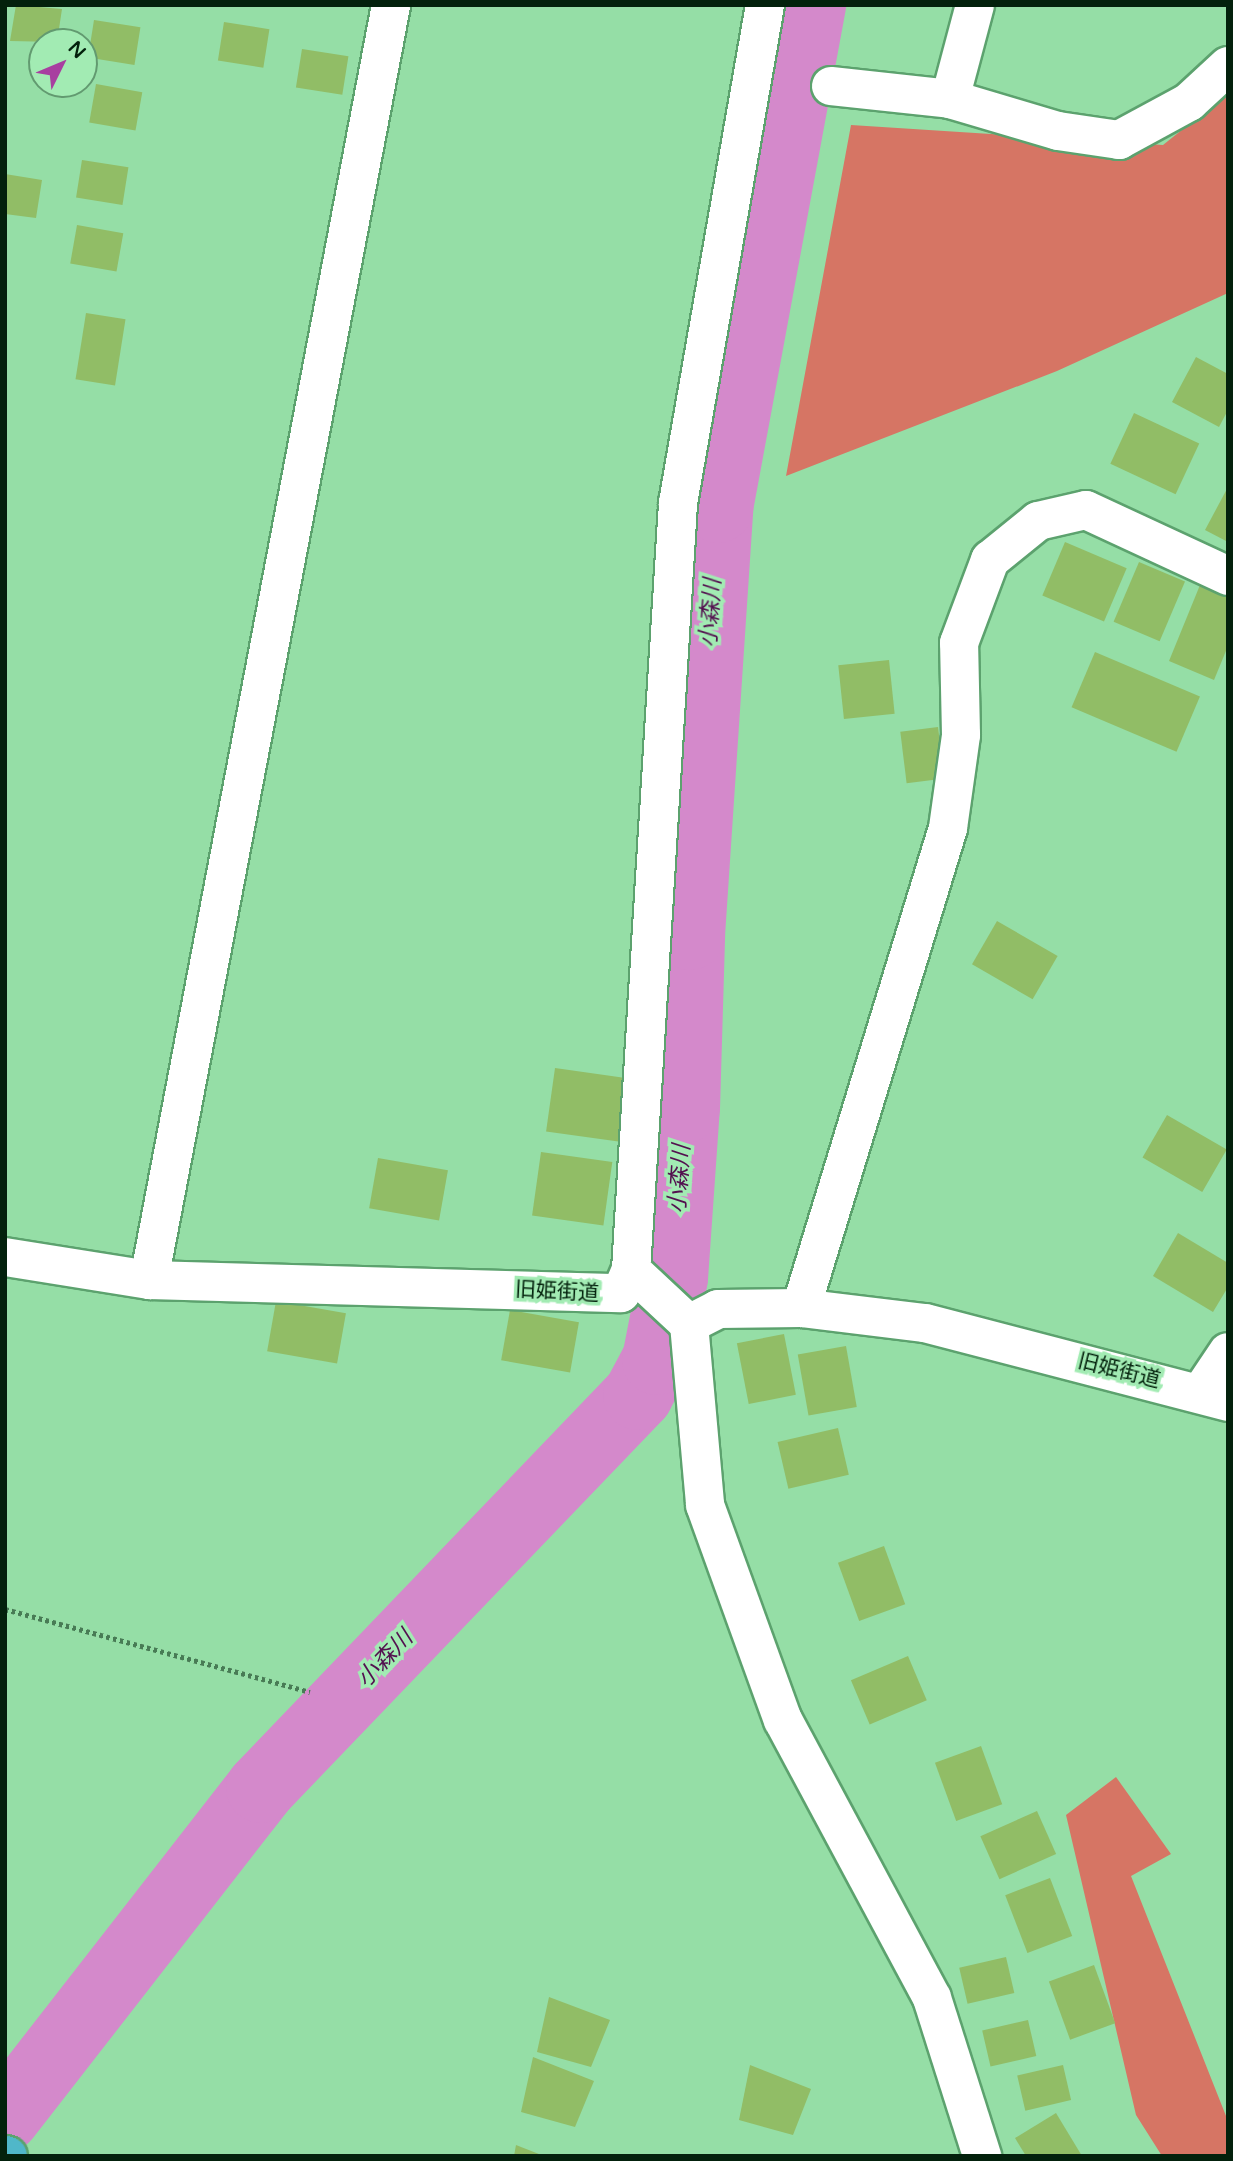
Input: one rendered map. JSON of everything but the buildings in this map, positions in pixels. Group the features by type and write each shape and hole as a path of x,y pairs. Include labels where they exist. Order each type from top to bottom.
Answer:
{"street":[{"path":"149,1280 391,5"},
{"path":"765,5 678,503 631,1270 689,1324 705,1505 783,1720 932,1998 982,2156"},
{"path":"950,99 975,5"},
{"path":"831,86 950,99 1058,131 1119,140 1189,102 1228,66"},
{"path":"801,1308 948,828 961,735 959,643 990,560 1038,521 1086,510 1228,576"},
{"name":"旧姫街道","path":"5,1257 149,1280 605,1295 621,1293 631,1270"},
{"name":"旧姫街道","path":"689,1324 718,1309 801,1308 926,1322 1214,1397"},
{"path":"1214,1397 1228,1352"}],"path":[{"path":"5,1609 310,1692"}],"shaded area":[{"path":"1228,93 1228,293 1057,371 786,476 851,125 1163,145"},
{"path":"1116,1777 1171,1854 1131,1876 1228,2121 1228,2156 1162,2156 1136,2115 1066,1815"}],"waterway":[{"name":"小森川","path":"5,2117 261,1788 638,1395 657,1360 673,1278 685,1108 690,935 718,508 811,5"}]}
